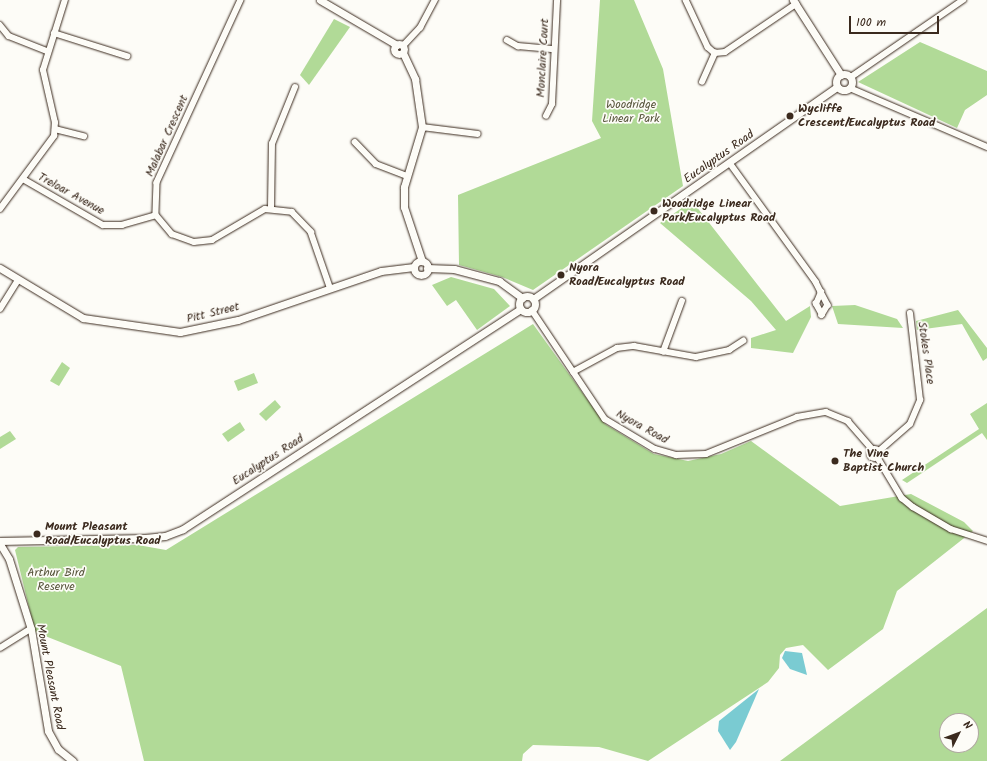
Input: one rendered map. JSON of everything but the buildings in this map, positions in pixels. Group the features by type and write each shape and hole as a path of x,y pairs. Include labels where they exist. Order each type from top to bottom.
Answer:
{"street":[{"path":"0,209 50,142 55,129 44,86 47,51 65,0"},
{"name":"Malabar Crescent","path":"156,215 157,183 241,0"},
{"path":"320,0 376,32 400,49 411,70 419,95 422,127 415,159 407,176 404,207 422,261 427,268 454,269 499,282 522,298 534,299 532,310 521,309 522,298"},
{"path":"400,49 420,28 435,0"},
{"name":"Monclaire Court","path":"546,116 552,104 557,0"},
{"path":"686,0 708,47 715,53 725,52 795,2 841,75 851,77 963,0"},
{"path":"0,25 9,36 47,51"},
{"path":"54,33 127,56"},
{"path":"507,40 518,46 554,49"},
{"path":"702,82 715,53"},
{"path":"841,75 837,86 843,90 850,88 987,147"},
{"path":"850,88 851,77"},
{"name":"Eucalyptus Road","path":"534,299 730,163 837,86"},
{"path":"271,207 272,144 295,87"},
{"path":"422,127 478,134"},
{"path":"55,129 84,136"},
{"path":"355,142 376,164 407,176"},
{"path":"730,163 821,292"},
{"name":"Treloar Avenue","path":"23,179 103,225 122,225 156,215"},
{"path":"156,215 172,234 183,240 205,242 271,207 292,212 306,224 330,287"},
{"path":"414,267 422,261"},
{"name":"Pitt Street","path":"0,268 83,318 180,332 223,324 381,271 414,267 420,275 427,268"},
{"path":"0,309 18,280"},
{"path":"663,352 682,301"},
{"name":"Eucalyptus Road","path":"0,542 145,538 165,536 183,529 521,309"},
{"name":"Nyora Road","path":"532,310 606,419 665,453 706,454 818,412 843,417 872,449 870,456 878,458"},
{"name":"Stokes Place","path":"879,451 910,424 920,400 910,314"},
{"path":"573,372 617,348 634,346 680,357 710,356 743,341"},
{"path":"872,449 879,451 878,458 902,498 913,508 951,529 987,541"},
{"name":"Mount Pleasant Road","path":"0,542 9,559 31,629 48,731 58,749 73,761"},
{"path":"0,648 31,629"}],"green space":[{"name":"Woodridge Linear Park","path":"600,0 634,0 663,69 683,186 533,290 502,277 459,265 458,195 601,138 592,121"},
{"path":"334,19 350,27 309,85 300,75"},
{"path":"920,42 987,71 987,95 965,110 957,128 858,82"},
{"path":"692,201 786,321 810,306 811,317 793,353 751,348 751,338 776,330 751,301 660,223"},
{"path":"451,277 494,289 510,306 477,330 456,300 447,306 432,285"},
{"path":"855,305 897,319 903,328 838,324 832,306"},
{"path":"958,310 987,348 987,358 983,361 962,324 917,330 916,321"},
{"name":"Arthur Bird Reserve","path":"533,324 605,424 654,454 688,461 721,454 751,441 840,506 911,494 964,522 973,531 897,591 883,629 828,670 803,645 786,648 780,655 779,668 768,682 648,761 599,747 533,745 523,754 522,761 144,761 121,666 35,632 15,550 18,547 138,545 166,550"},
{"path":"62,362 70,368 59,386 50,381"},
{"path":"254,373 258,383 238,391 234,381"},
{"path":"275,400 281,407 266,421 259,414"},
{"path":"987,403 987,440 982,433 907,483 902,480 979,429 970,414"},
{"path":"240,422 245,430 228,442 222,434"},
{"path":"10,431 16,439 0,449 0,437"},
{"path":"987,608 987,761 780,761"}],"water":[{"path":"785,651 802,653 807,675 790,669 782,658"},
{"path":"759,689 736,742 730,750 718,731 719,721"}],"place":[{"name":"Wycliffe Crescent/Eucalyptus Road","path":"790,116"},
{"name":"Woodridge Linear Park/Eucalyptus Road","path":"654,211"},
{"name":"Nyora Road/Eucalyptus Road","path":"561,275"},
{"name":"The Vine Baptist Church","path":"835,461"},
{"name":"Mount Pleasant Road/Eucalyptus Road","path":"37,534"}]}
